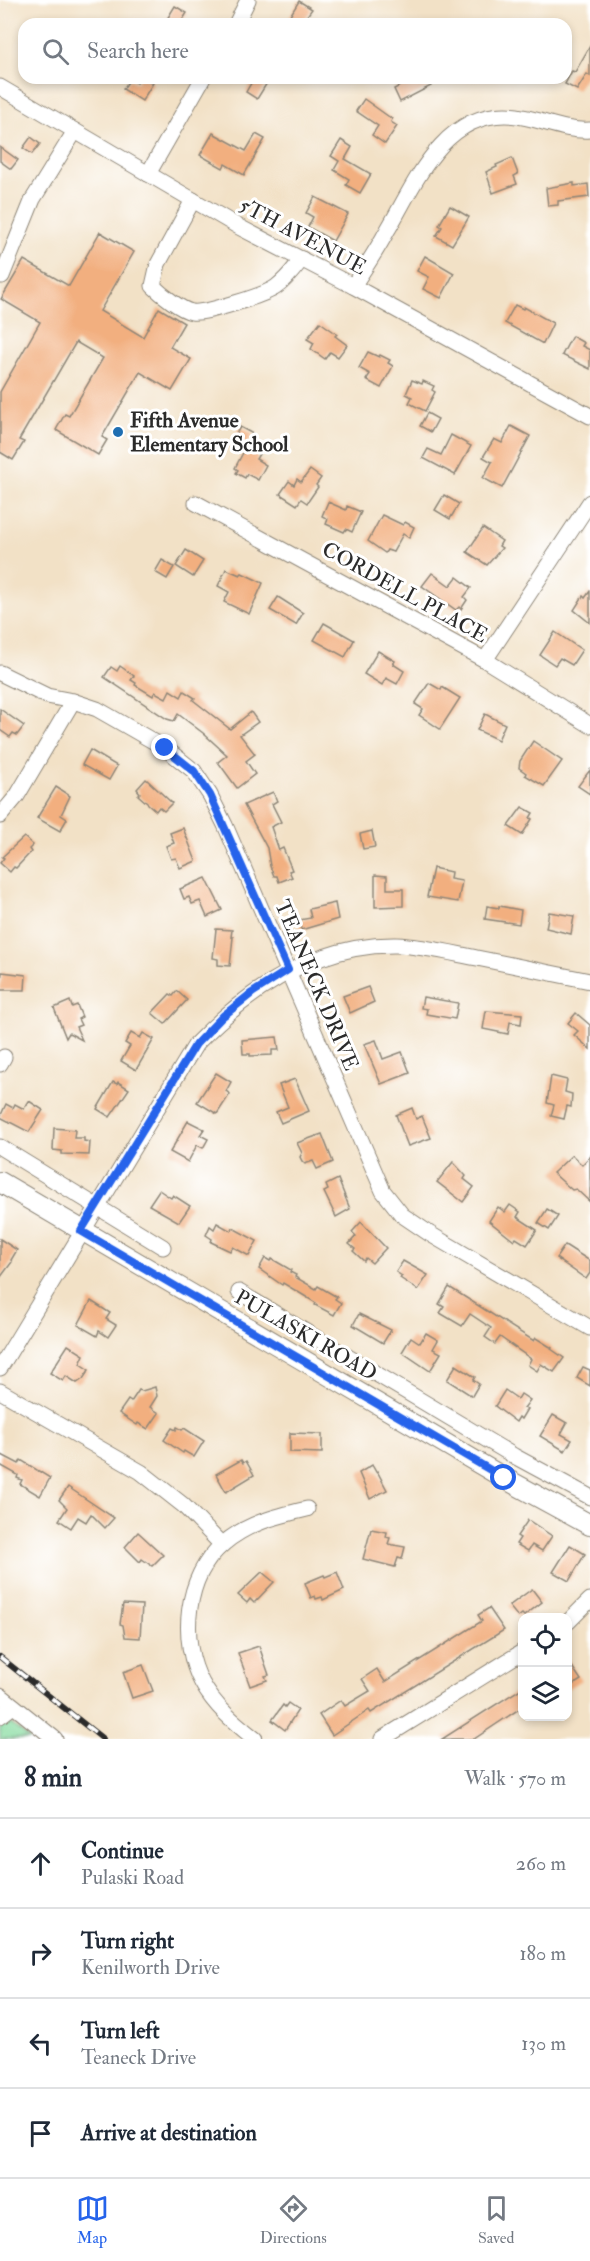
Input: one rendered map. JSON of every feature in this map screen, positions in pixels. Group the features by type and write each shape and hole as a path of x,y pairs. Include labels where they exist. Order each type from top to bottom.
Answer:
{"main road":[{"name":"PULASKI ROAD","path":"0,1182 504,1478 590,1525"}],"street":[{"path":"239,18 249,0"},
{"path":"148,174 200,84"},
{"name":"5TH AVENUE","path":"0,87 193,200 590,416"},
{"path":"353,286 423,168 440,146 462,128 484,118 506,115 574,131 590,130"},
{"path":"2,276 33,199 75,131"},
{"path":"193,200 158,264 153,286 161,295 189,312 206,312 275,288 302,259"},
{"path":"485,660 590,502"},
{"name":"CORDELL PLACE","path":"196,503 485,660 590,725"},
{"name":"TEANECK DRIVE","path":"0,673 47,696 97,709 165,748 194,771 210,795 225,825 382,1191 402,1215 430,1234 590,1328"},
{"path":"0,816 17,796 73,701"},
{"path":"0,1368 196,1044 230,1010 252,993 288,970 322,957 356,948 396,945 436,950 590,981"},
{"path":"0,1147 163,1247"},
{"path":"239,1292 514,1456 590,1497"},
{"path":"288,1352 301,1329"},
{"path":"0,1391 141,1472 183,1505 222,1545"},
{"path":"504,1478 514,1456"},
{"path":"255,1739 221,1711 202,1684 193,1662 189,1617 191,1599 198,1580 222,1545 237,1533 269,1518 307,1509"},
{"path":"572,1617 590,1600"},
{"path":"382,1739 518,1654"},
{"path":"0,1695 55,1739"},
{"path":"0,1716 13,1706"}],"green space":[{"path":"0,1715 30,1739 0,1739"}],"building":[{"path":"299,1 312,9 305,18 289,18"},
{"path":"175,6 187,13 184,18 168,18"},
{"path":"590,46 590,76 587,74 577,90 565,84 572,84 572,71 575,72"},
{"path":"126,84 152,84 142,101 123,89"},
{"path":"251,84 266,84 257,99 246,92"},
{"path":"399,84 430,84 431,86 400,102 394,89 400,86"},
{"path":"364,99 392,119 391,122 397,126 385,144 372,135 378,126 356,111"},
{"path":"213,133 246,151 256,134 265,139 244,175 225,164 223,168 200,155"},
{"path":"31,137 40,144 32,154 23,148"},
{"path":"341,140 352,147 345,159 371,174 360,193 346,185 349,179 334,170 339,161 331,156"},
{"path":"0,147 18,160 11,169 0,161"},
{"path":"512,158 518,174 514,176 517,184 493,193 486,172"},
{"path":"574,183 574,186 588,184 589,197 558,201 558,205 548,206 546,188"},
{"path":"315,197 348,214 333,241 308,227 313,217 306,213"},
{"path":"450,206 469,217 452,245 436,236 442,227 439,225"},
{"path":"100,232 134,252 100,311 143,337 159,308 184,323 170,347 191,359 172,391 140,372 102,437 107,440 98,455 56,430 65,414 69,416 103,358 76,342 19,440 24,442 13,460 0,452 0,392 40,322 1,299 24,260 69,286"},
{"path":"425,256 454,273 441,298 423,289 429,277 417,271"},
{"path":"515,305 523,309 524,307 553,323 543,344 505,323"},
{"path":"320,322 337,334 335,336 347,345 338,357 330,352 325,359 311,349 314,343 307,339"},
{"path":"572,336 584,343 582,346 590,350 590,369 562,355"},
{"path":"368,352 390,360 388,363 393,366 381,388 366,380 370,374 359,368"},
{"path":"412,380 422,384 423,381 434,386 432,390 435,392 425,411 409,403 412,397 406,394"},
{"path":"427,413 438,419 431,432 420,426"},
{"path":"511,426 530,436 502,488 483,478 492,462 483,457 494,439 502,443"},
{"path":"240,427 253,434 246,446 233,439"},
{"path":"451,435 471,446 455,475 423,458 428,449 441,455"},
{"path":"246,447 259,454 256,459 266,465 258,480 247,474 245,478 236,473 238,470 235,468"},
{"path":"310,470 321,478 307,503 301,499 297,505 280,494 289,481 294,485 297,479 301,482"},
{"path":"444,495 459,504 450,519 435,510"},
{"path":"328,502 346,510 347,506 361,512 352,532 346,529 344,532 326,524 328,519 322,516"},
{"path":"382,515 403,525 405,522 414,527 409,538 403,534 393,552 387,550 385,553 368,541"},
{"path":"483,528 502,541 499,546 502,548 487,565 467,552"},
{"path":"186,550 203,561 193,577 176,566"},
{"path":"162,560 174,567 167,579 155,572"},
{"path":"226,569 240,575 242,573 263,583 249,614 224,602 229,592 218,586"},
{"path":"432,573 450,586 457,577 471,588 464,597 467,600 461,609 459,607 456,610 422,586"},
{"path":"590,591 590,623 574,610 583,596 585,598"},
{"path":"278,597 303,613 296,625 270,610"},
{"path":"324,623 354,640 345,657 314,640"},
{"path":"555,632 582,650 572,665 560,658 555,665 540,655"},
{"path":"378,651 395,661 393,664 404,671 397,684 386,678 382,685 364,674"},
{"path":"120,666 134,676 131,680 136,683 135,685 153,696 155,692 166,698 170,690 181,697 184,691 230,729 251,712 258,722 240,735 255,754 246,761 255,774 237,788 218,762 227,755 203,733 178,714 174,721 167,719 104,677 111,667 117,671"},
{"path":"429,683 441,690 442,687 460,698 440,729 419,715 423,709 415,704"},
{"path":"0,709 24,726 17,735 13,733 10,737 0,730"},
{"path":"485,714 505,724 498,740 477,730"},
{"path":"533,741 562,761 544,786 525,775 526,773 519,768 520,761"},
{"path":"90,750 117,766 109,780 82,765"},
{"path":"590,770 590,794 578,786"},
{"path":"146,779 172,803 164,811 159,807 156,811 138,795 140,793 137,789"},
{"path":"56,787 70,796 61,815 67,819 60,831 37,818"},
{"path":"273,792 277,801 272,804 281,822 271,827 279,850 283,848 292,870 289,871 292,877 279,882 270,866 267,848 244,805"},
{"path":"522,807 533,813 522,835 508,826"},
{"path":"183,828 196,861 180,868 176,858 171,859 166,846 174,843 170,833"},
{"path":"372,831 375,847 363,849 360,834"},
{"path":"24,837 33,845 29,849 31,852 10,872 0,863 4,858 2,857"},
{"path":"433,868 451,872 450,879 462,881 458,902 427,897"},
{"path":"375,875 387,876 387,889 403,889 403,906 375,907"},
{"path":"206,878 222,910 207,917 200,901 192,904 189,897 184,899 180,889"},
{"path":"335,903 338,919 301,930 299,920 311,918 309,909"},
{"path":"487,906 521,910 519,924 485,919"},
{"path":"549,912 574,916 571,934 546,928"},
{"path":"216,929 232,930 230,966 218,965 218,959 213,958"},
{"path":"2,972 26,975 25,990 0,990"},
{"path":"368,987 374,1002 350,1013 343,996"},
{"path":"177,991 187,1000 165,1024 152,1013 170,994 173,996"},
{"path":"423,997 458,1003 455,1019 426,1014 427,1009 421,1008"},
{"path":"70,1001 72,1007 77,1005 82,1017 78,1019 81,1025 76,1027 82,1040 69,1033 66,1038 54,1008"},
{"path":"486,1011 522,1014 521,1024 510,1022 508,1034 483,1029"},
{"path":"576,1013 590,1025 590,1049 574,1035 578,1031 568,1023"},
{"path":"131,1033 140,1038 143,1033 154,1039 136,1070 121,1061 130,1046 125,1043"},
{"path":"277,1037 279,1050 272,1050 272,1055 243,1054 242,1040"},
{"path":"376,1040 383,1059 402,1052 410,1073 381,1084 364,1044"},
{"path":"216,1073 231,1082 226,1091 230,1094 217,1114 197,1102"},
{"path":"551,1076 567,1080 565,1092 572,1094 571,1107 567,1106 564,1119 551,1116 554,1105 547,1103"},
{"path":"295,1079 309,1111 281,1123 276,1112 288,1107 279,1085"},
{"path":"113,1082 117,1084 118,1082 129,1089 110,1117 97,1109"},
{"path":"29,1101 43,1110 29,1132 0,1117 6,1104 13,1108 15,1104 24,1109"},
{"path":"412,1108 416,1119 422,1116 431,1138 408,1146 396,1115"},
{"path":"188,1121 204,1129 200,1135 208,1139 203,1148 197,1145 188,1162 170,1152"},
{"path":"54,1128 75,1130 74,1138 84,1138 84,1141 90,1142 89,1155 62,1154 62,1151 53,1150"},
{"path":"322,1134 333,1162 317,1169 313,1161 305,1164 302,1161 300,1157 302,1153 297,1143"},
{"path":"572,1155 582,1165 590,1156 590,1202 553,1173"},
{"path":"453,1162 466,1176 464,1179 474,1187 463,1202 437,1182"},
{"path":"338,1179 350,1209 336,1217 324,1192 328,1190 326,1185"},
{"path":"159,1190 171,1198 173,1195 190,1206 179,1222 149,1205"},
{"path":"510,1205 520,1212 517,1217 537,1230 527,1245 516,1238 514,1241 489,1221 498,1207 505,1212"},
{"path":"547,1209 558,1216 549,1230 538,1223"},
{"path":"361,1222 386,1248 372,1263 366,1258 364,1261 349,1244 356,1236 352,1232"},
{"path":"217,1223 231,1231 233,1228 257,1241 249,1256 233,1247 230,1251 211,1242 212,1239 206,1235 210,1226 214,1229"},
{"path":"0,1239 17,1250 12,1262 0,1278"},
{"path":"565,1245 590,1261 590,1273 586,1279 556,1258"},
{"path":"265,1258 270,1261 272,1259 291,1270 290,1272 296,1275 295,1277 316,1289 318,1286 337,1297 335,1299 341,1303 334,1315 259,1269"},
{"path":"403,1261 428,1275 418,1290 400,1278 402,1276 396,1272"},
{"path":"449,1287 534,1341 536,1338 564,1358 554,1372 541,1364 537,1371 528,1365 531,1359 500,1337 495,1344 485,1337 491,1328 470,1314 462,1326 440,1313 444,1307 439,1304"},
{"path":"91,1301 110,1313 106,1319 116,1325 108,1337 99,1331 97,1336 78,1325"},
{"path":"359,1314 391,1330 383,1343 353,1325"},
{"path":"426,1333 438,1340 433,1349 441,1353 430,1371 402,1352 411,1337 420,1343"},
{"path":"68,1345 84,1355 80,1364 89,1370 77,1383 66,1376 63,1381 50,1373"},
{"path":"456,1365 475,1377 473,1380 479,1384 472,1396 447,1380"},
{"path":"583,1367 590,1370 590,1386 577,1378"},
{"path":"155,1387 157,1396 150,1407 159,1413 148,1429 138,1423 137,1425 119,1413 128,1400 131,1402 139,1390"},
{"path":"505,1390 518,1399 521,1394 530,1400 524,1408 527,1409 521,1419 519,1417 516,1422 495,1406"},
{"path":"553,1415 567,1423 561,1434 572,1440 565,1451 540,1436"},
{"path":"177,1427 182,1430 184,1428 204,1441 194,1457 184,1451 183,1453 164,1440 172,1428 176,1430"},
{"path":"290,1433 322,1434 322,1453 290,1452"},
{"path":"0,1454 19,1464 21,1460 50,1478 40,1496 20,1484 22,1480 17,1478 18,1475 0,1465"},
{"path":"241,1460 243,1463 246,1461 254,1475 226,1492 216,1474"},
{"path":"372,1465 387,1490 370,1499 359,1473"},
{"path":"68,1487 114,1518 105,1528 91,1514 86,1522 78,1517 71,1528 59,1520 67,1508 59,1500"},
{"path":"528,1520 552,1536 542,1551 532,1545 528,1551 516,1544 520,1538 517,1536"},
{"path":"371,1529 387,1532 386,1537 390,1538 388,1544 405,1547 402,1559 398,1558 395,1567 363,1559"},
{"path":"138,1532 163,1555 152,1566 142,1559 140,1562 125,1547"},
{"path":"570,1545 585,1554 569,1581 553,1572"},
{"path":"262,1572 274,1582 254,1603 250,1599 247,1603 238,1595"},
{"path":"337,1572 344,1590 323,1600 322,1597 311,1598 305,1583"},
{"path":"532,1589 542,1602 528,1613 518,1613 518,1617 509,1606"},
{"path":"123,1604 142,1605 140,1638 125,1637 123,1625 120,1624"},
{"path":"489,1608 504,1630 371,1713 369,1710 332,1735 319,1715 341,1700 345,1706 370,1691 362,1679 377,1669 385,1682 482,1621 478,1615"},
{"path":"259,1646 269,1675 265,1676 267,1680 250,1686 238,1653"},
{"path":"143,1665 153,1691 132,1698 123,1672"},
{"path":"572,1666 581,1680 572,1686"},
{"path":"518,1691 518,1710 474,1739 442,1739"},
{"path":"288,1703 298,1710 285,1730 272,1720 283,1705 285,1707"}],"railway":[{"path":"0,1657 103,1739"}],"place":[{"name":"Fifth Avenue Elementary School","path":"118,432"}],"route":[{"path":"165,748 194,771 210,795 288,970 252,993 223,1016 196,1044 81,1231 504,1478"}]}
